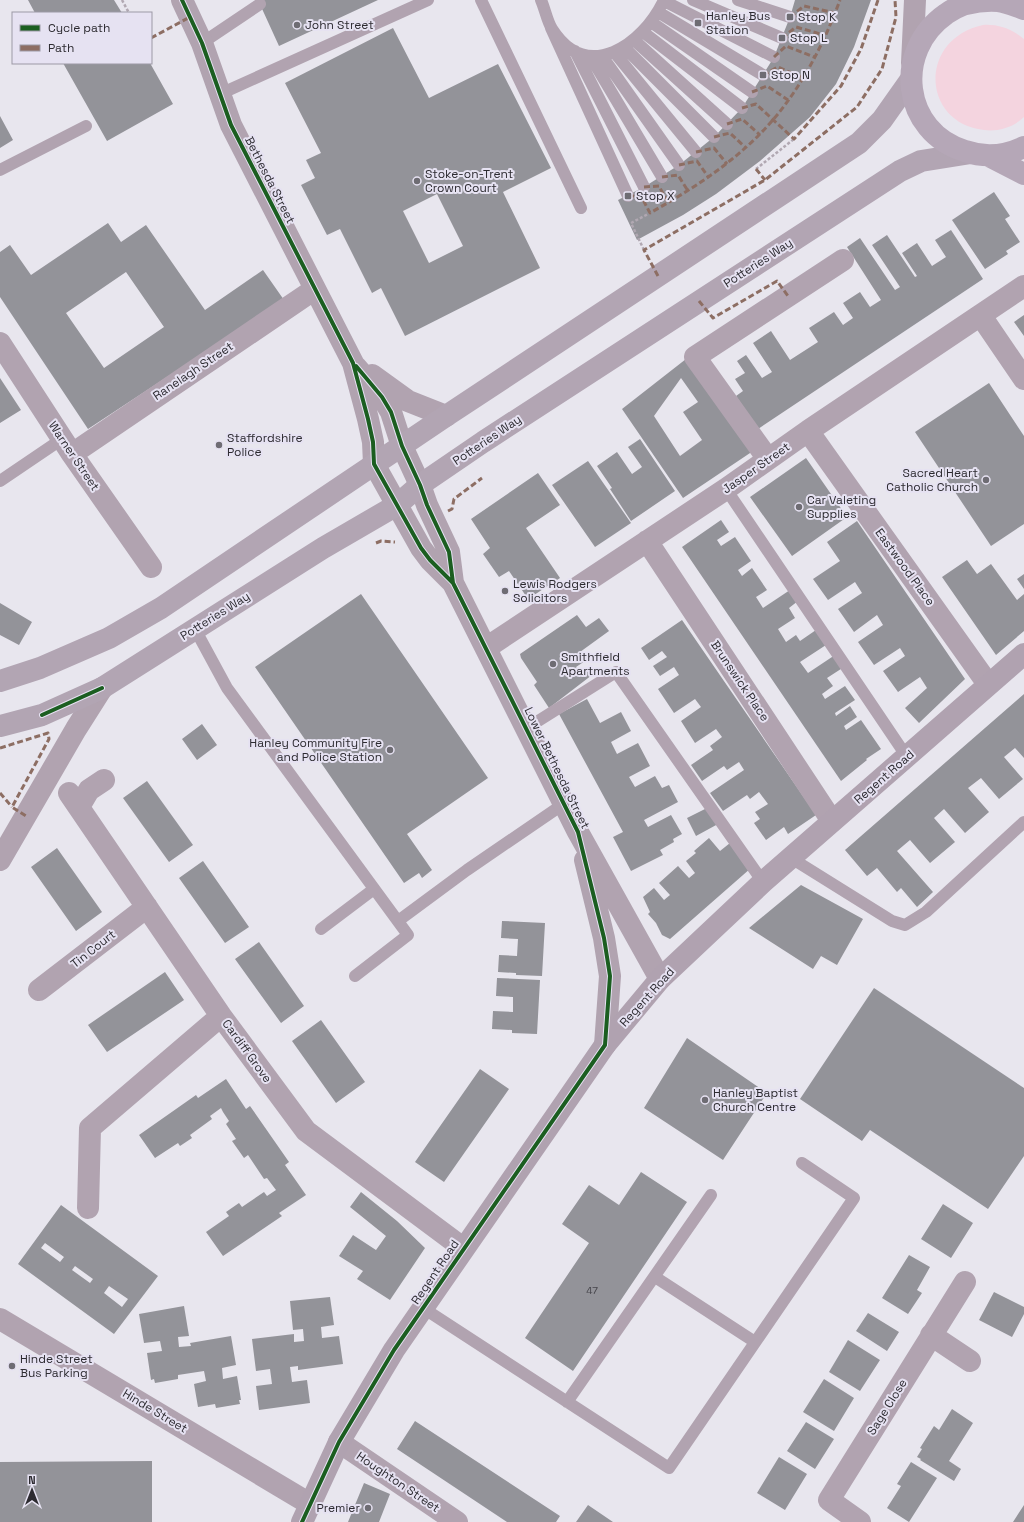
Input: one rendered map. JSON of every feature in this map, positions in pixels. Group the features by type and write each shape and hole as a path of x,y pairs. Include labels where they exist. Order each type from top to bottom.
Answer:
{"highway":[{"path":"1011,3 985,1 968,3 953,9 937,20 923,36 918,46 912,71 912,92 916,107 932,132 950,145 979,154 1024,174"},
{"path":"979,154 997,155 1013,152 1024,147"}],"main road":[{"path":"0,681 40,668 109,638 161,608 446,416 859,143 882,120 912,71"},
{"name":"Potteries Way","path":"0,726 42,715 102,688 323,548 397,505 420,485 483,442 900,171 921,161 979,154"}],"street":[{"name":"Bethesda Street","path":"182,0 202,43 231,124 353,363 373,442 374,464"},
{"path":"912,71 915,0"},
{"path":"768,459 695,357 843,260"},
{"name":"Jasper Street","path":"486,648 726,489 808,431 1024,286"},
{"name":"Ranelagh Street","path":"67,446 315,289"},
{"path":"981,316 1024,379"},
{"name":"Warner Street","path":"0,343 67,446 151,567"},
{"name":"Bethesda Street","path":"353,363 408,401 446,416"},
{"name":"Bethesda Street","path":"353,363 382,397 391,412 402,446 420,485"},
{"name":"Eastwood Place","path":"808,431 988,684"},
{"name":"Lower Bethesda Street","path":"374,464 421,548 430,560 453,583 565,803 578,832 660,980"},
{"name":"Lower Bethesda Street","path":"420,485 427,505 449,552 453,583"},
{"name":"Brunswick Place","path":"647,541 832,820"},
{"name":"Regent Road","path":"306,1513 339,1442 394,1350 605,1045 660,980 763,882 832,820 907,757 988,684 1024,654"},
{"path":"0,860 76,729 102,688"},
{"name":"Cardiff Grove","path":"104,780 74,800 221,1016 306,1132 464,1248"},
{"name":"Lower Bethesda Street","path":"578,832 604,938 610,976 605,1045"},
{"name":"Tin Court","path":"39,990 146,907"},
{"path":"88,1208 90,1128 221,1016"},
{"name":"Sage Close","path":"860,1522 829,1500 965,1282"},
{"name":"Hinde Street","path":"0,1319 306,1513"},
{"path":"932,1335 970,1361"},
{"name":"Houghton Street","path":"339,1442 451,1520"}],"lane":[{"path":"220,94 428,0"},
{"path":"481,0 581,208"},
{"path":"542,0 551,28 628,196"},
{"path":"693,0 782,38"},
{"path":"738,0 790,17"},
{"path":"202,43 260,4"},
{"path":"551,28 564,44 575,51 590,56 613,52 639,36 659,9"},
{"path":"659,9 774,57"},
{"path":"659,9 763,75"},
{"path":"659,9 752,92"},
{"path":"639,36 742,108"},
{"path":"639,36 727,124"},
{"path":"575,51 644,187"},
{"path":"613,52 714,137"},
{"path":"613,52 696,152"},
{"path":"613,52 679,166"},
{"path":"590,56 662,177"},
{"path":"0,170 86,126"},
{"path":"0,481 67,446"},
{"path":"726,489 907,757"},
{"path":"195,629 227,688 408,935 355,976"},
{"path":"527,728 616,672 763,882"},
{"path":"398,921 467,870 565,803"},
{"path":"791,858 892,921 905,925 926,912 1024,822"},
{"path":"321,929 374,889"},
{"path":"423,1308 669,1468 854,1198 802,1163"},
{"path":"568,1402 711,1195"},
{"path":"655,1276 755,1342"}],"path":[{"path":"122,0 128,12"},
{"path":"756,169 794,139"},
{"path":"644,250 631,223 650,213"}],"shaded area":[{"path":"983,25 994,25 1005,28 1015,32 1024,39 1024,117 1016,124 995,130 984,130 963,124 948,113 939,97 936,80 938,63 947,46 962,33"}],"building":[{"path":"28,0 114,0 121,12 34,12"},
{"name":"John Street","path":"258,0 378,0 279,46"},
{"path":"795,0 871,0 854,47 836,84 810,117 760,161 716,194 683,215 637,240 618,200 644,187 679,165 714,137 742,108 774,57"},
{"name":"Stoke-on-Trent Crown Court","path":"393,28 429,98 498,64 551,168 503,192 540,268 405,336 381,288 372,293 340,229 327,235 301,185 315,178 306,160 321,153 285,83","holes":["437,194 463,246 429,263 403,211"]},
{"path":"64,64 151,64 173,104 107,141"},
{"path":"0,116 13,140 0,148"},
{"path":"994,192 1010,216 1005,219 1020,242 1006,251 1008,254 985,269 952,220"},
{"path":"108,223 121,242 146,225 205,310 263,270 284,300 88,429 0,297 0,252 10,245 31,275","holes":["126,272 164,327 104,368 66,313"]},
{"path":"951,230 983,279 758,429 736,396 743,391 735,379 745,373 737,361 746,355 762,378 772,372 753,343 771,331 790,360 818,342 809,328 834,312 843,325 853,318 843,303 860,292 870,307 881,300 847,247 860,238 895,290 900,287 872,245 887,235 915,277 917,276 902,253 917,243 932,266 946,257 935,240"},
{"path":"1024,315 1024,336 1014,322"},
{"path":"686,359 756,449 683,498 622,409","holes":["681,378 698,402 683,412 702,440 680,456 654,416"]},
{"path":"0,378 21,410 0,423"},
{"name":"Sacred Heart Catholic Church","path":"989,383 1024,436 1024,524 991,546 915,432"},
{"path":"640,439 675,491 631,521 597,466 617,452 632,474 642,467 628,447"},
{"name":"Car Valeting Supplies","path":"806,458 847,517 792,556 750,497"},
{"path":"588,461 631,523 595,547 552,485"},
{"path":"538,473 560,505 526,528 560,578 528,599 509,571 499,577 483,554 490,548 471,519"},
{"path":"721,520 729,532 717,540 721,546 735,537 751,561 738,570 742,576 752,568 767,590 756,597 763,608 790,590 798,601 789,608 795,618 778,629 786,642 796,635 800,641 816,630 826,645 800,662 808,673 835,655 844,667 827,678 833,686 822,694 825,699 845,686 855,700 835,713 836,716 850,706 857,717 844,726 846,730 861,720 881,749 866,759 867,760 841,781 682,547"},
{"path":"857,521 965,679 919,723 905,708 927,688 920,677 898,692 883,671 905,656 900,648 874,665 858,642 883,625 877,615 854,632 838,609 862,593 855,582 828,600 813,579 840,561 827,542"},
{"path":"967,560 977,574 991,564 1017,600 1024,594 1024,631 996,655 942,577"},
{"path":"1024,574 1024,589 1017,579"},
{"name":"Hanley Community Fire and Police Station","path":"361,594 488,778 407,834 432,870 422,878 419,873 404,883 255,667"},
{"path":"0,603 32,622 19,645 0,635"},
{"name":"Smithfield Apartments","path":"577,615 586,627 599,618 609,631 580,652 585,661 576,667 580,675 588,670 592,675 549,708 534,685 537,682 521,658 520,654"},
{"path":"682,620 816,815 788,834 784,827 766,840 754,823 760,819 755,812 768,804 759,792 750,799 747,795 723,811 710,793 744,770 739,762 727,770 724,766 702,781 691,765 713,750 710,746 722,737 716,729 695,743 681,721 701,707 695,699 674,713 658,689 679,675 674,667 660,676 653,666 667,657 662,651 649,660 641,648"},
{"path":"1024,694 1024,758 1015,748 1004,757 1023,779 999,799 981,778 968,788 989,812 965,833 944,809 934,818 955,842 930,863 910,840 897,851 933,892 917,907 901,888 897,892 877,868 867,876 845,850"},
{"path":"587,699 600,723 621,712 631,731 611,742 617,754 638,743 650,766 629,777 635,787 655,776 662,788 669,785 678,802 644,820 648,827 671,815 682,834 673,839 674,842 660,850 663,855 631,871 613,837 623,832 559,714"},
{"path":"202,724 217,745 197,760 182,739"},
{"path":"147,781 193,845 169,862 123,798"},
{"path":"709,807 718,824 696,836 687,818"},
{"path":"709,838 720,851 730,843 751,868 670,939 662,935 656,923 648,914 650,912 643,897 654,888 664,900 670,895 659,883 678,866 689,878 695,873 686,861 696,853 694,851"},
{"path":"57,848 102,912 76,931 31,867"},
{"path":"203,861 249,927 225,943 179,878"},
{"path":"801,885 863,919 837,965 821,956 813,969 749,928"},
{"path":"502,921 545,923 542,976 516,975 516,973 498,972 499,955 517,956 518,939 501,938"},
{"path":"259,942 304,1006 281,1023 235,959"},
{"path":"165,972 184,1000 107,1052 88,1025"},
{"path":"497,978 540,980 537,1034 512,1033 512,1030 492,1029 493,1011 513,1012 513,997 496,996"},
{"path":"874,988 1024,1088 1024,1156 988,1209 870,1130 862,1141 800,1099"},
{"path":"321,1020 365,1082 336,1103 292,1041"},
{"name":"Hanley Baptist Church Centre","path":"687,1038 767,1093 723,1160 644,1108"},
{"path":"480,1069 509,1089 444,1182 415,1162"},
{"path":"226,1079 246,1109 250,1106 289,1162 285,1165 306,1195 279,1213 282,1216 223,1256 206,1232 229,1216 226,1212 239,1203 242,1207 264,1192 267,1196 276,1190 267,1178 264,1179 248,1155 244,1158 232,1141 236,1139 226,1124 229,1121 221,1108 210,1116 212,1119 190,1135 192,1138 180,1146 178,1143 155,1158 139,1135 196,1095 198,1098"},
{"path":"641,1172 687,1202 573,1371 525,1338 589,1243 562,1224 589,1185 619,1205"},
{"path":"361,1192 397,1221 425,1248 390,1300 357,1279 363,1271 339,1256 353,1235 376,1250 386,1236 350,1207"},
{"path":"943,1204 973,1223 951,1258 921,1239"},
{"path":"61,1205 158,1276 114,1334 18,1264","holes":["45,1243 64,1257 60,1262 41,1248","75,1266 93,1279 90,1283 72,1270","109,1286 128,1299 122,1307 104,1293"]},
{"path":"909,1255 930,1267 917,1290 922,1293 908,1314 882,1298"},
{"path":"994,1292 1024,1307 1024,1314 1012,1337 979,1320"},
{"path":"330,1297 334,1325 321,1327 322,1338 339,1336 343,1364 298,1370 298,1366 290,1367 292,1382 307,1380 310,1403 259,1410 256,1386 272,1384 270,1369 256,1371 252,1339 294,1334 294,1342 304,1341 303,1329 293,1330 290,1301"},
{"path":"184,1306 189,1336 178,1337 179,1347 191,1346 190,1343 231,1336 236,1365 222,1368 223,1379 237,1376 241,1400 239,1400 240,1404 216,1408 215,1404 198,1407 194,1384 206,1381 204,1371 178,1375 178,1379 155,1383 154,1379 151,1380 147,1353 162,1351 160,1341 144,1343 139,1314"},
{"path":"868,1313 899,1332 887,1351 856,1331"},
{"path":"848,1340 880,1360 860,1391 829,1372"},
{"path":"824,1379 854,1398 834,1431 803,1412"},
{"path":"952,1409 973,1423 949,1461 961,1469 954,1481 917,1457 922,1449 920,1448 934,1426 939,1430"},
{"path":"415,1421 560,1516 556,1522 507,1522 397,1449"},
{"path":"806,1422 834,1439 815,1469 787,1451"},
{"path":"779,1457 807,1474 785,1510 757,1493"},
{"path":"152,1461 152,1522 0,1522 0,1462"},
{"path":"911,1462 937,1478 909,1522 887,1508 901,1486 897,1484"},
{"path":"364,1483 390,1494 379,1522 348,1522"},
{"path":"588,1505 613,1522 576,1522"},
{"path":"1024,1505 1024,1522 1013,1522"}],"marked path":[{"path":"628,196 641,196 650,213 707,178 747,147 785,105 807,72 825,37 840,0"},
{"path":"742,108 756,104 794,139 841,86 861,49 878,0"},
{"path":"658,276 644,250 765,180 857,107 882,69 896,17 895,0"},
{"path":"790,17 804,6 835,13"},
{"path":"152,37 190,17"},
{"path":"782,38 796,27 824,35"},
{"path":"774,57 786,46 814,57"},
{"path":"763,75 778,67 803,78"},
{"path":"752,92 767,86 788,100"},
{"path":"727,124 742,119 760,135"},
{"path":"714,137 730,133 746,148"},
{"path":"696,152 714,148 727,164"},
{"path":"679,165 697,161 709,178"},
{"path":"756,169 765,180"},
{"path":"662,177 678,175 688,191"},
{"path":"644,187 659,186 668,203"},
{"path":"699,301 713,318 777,281 788,296"},
{"path":"448,511 452,509 454,499 482,478"},
{"path":"376,543 381,541 395,542"},
{"path":"0,748 48,733 49,739 12,807 26,816"},
{"path":"0,793 12,807"}],"cycle path":[{"path":"182,0 202,43 231,125 353,363 373,442 374,464 421,548 430,560 453,583 578,832 604,938 610,976 605,1045 394,1350 339,1442 302,1522"},
{"path":"356,366 382,397 391,412 402,446 449,552 453,583"},
{"path":"42,715 102,688"}],"place":[{"name":"Stop K","path":"790,17"},
{"name":"Hanley Bus Station","path":"698,23"},
{"name":"John Street","path":"297,25"},
{"name":"Stop L","path":"782,38"},
{"name":"Stop N","path":"763,75"},
{"name":"Stoke-on-Trent Crown Court","path":"417,181"},
{"name":"Stop X","path":"628,196"},
{"name":"Staffordshire Police","path":"219,445"},
{"name":"Sacred Heart Catholic Church","path":"986,480"},
{"name":"Car Valeting Supplies","path":"799,507"},
{"name":"Lewis Rodgers Solicitors","path":"505,591"},
{"name":"Smithfield Apartments","path":"553,664"},
{"name":"Hanley Community Fire and Police Station","path":"390,750"},
{"name":"Hanley Baptist Church Centre","path":"705,1100"},
{"name":"Hinde Street Bus Parking","path":"12,1366"},
{"name":"Premier","path":"368,1508"}]}
